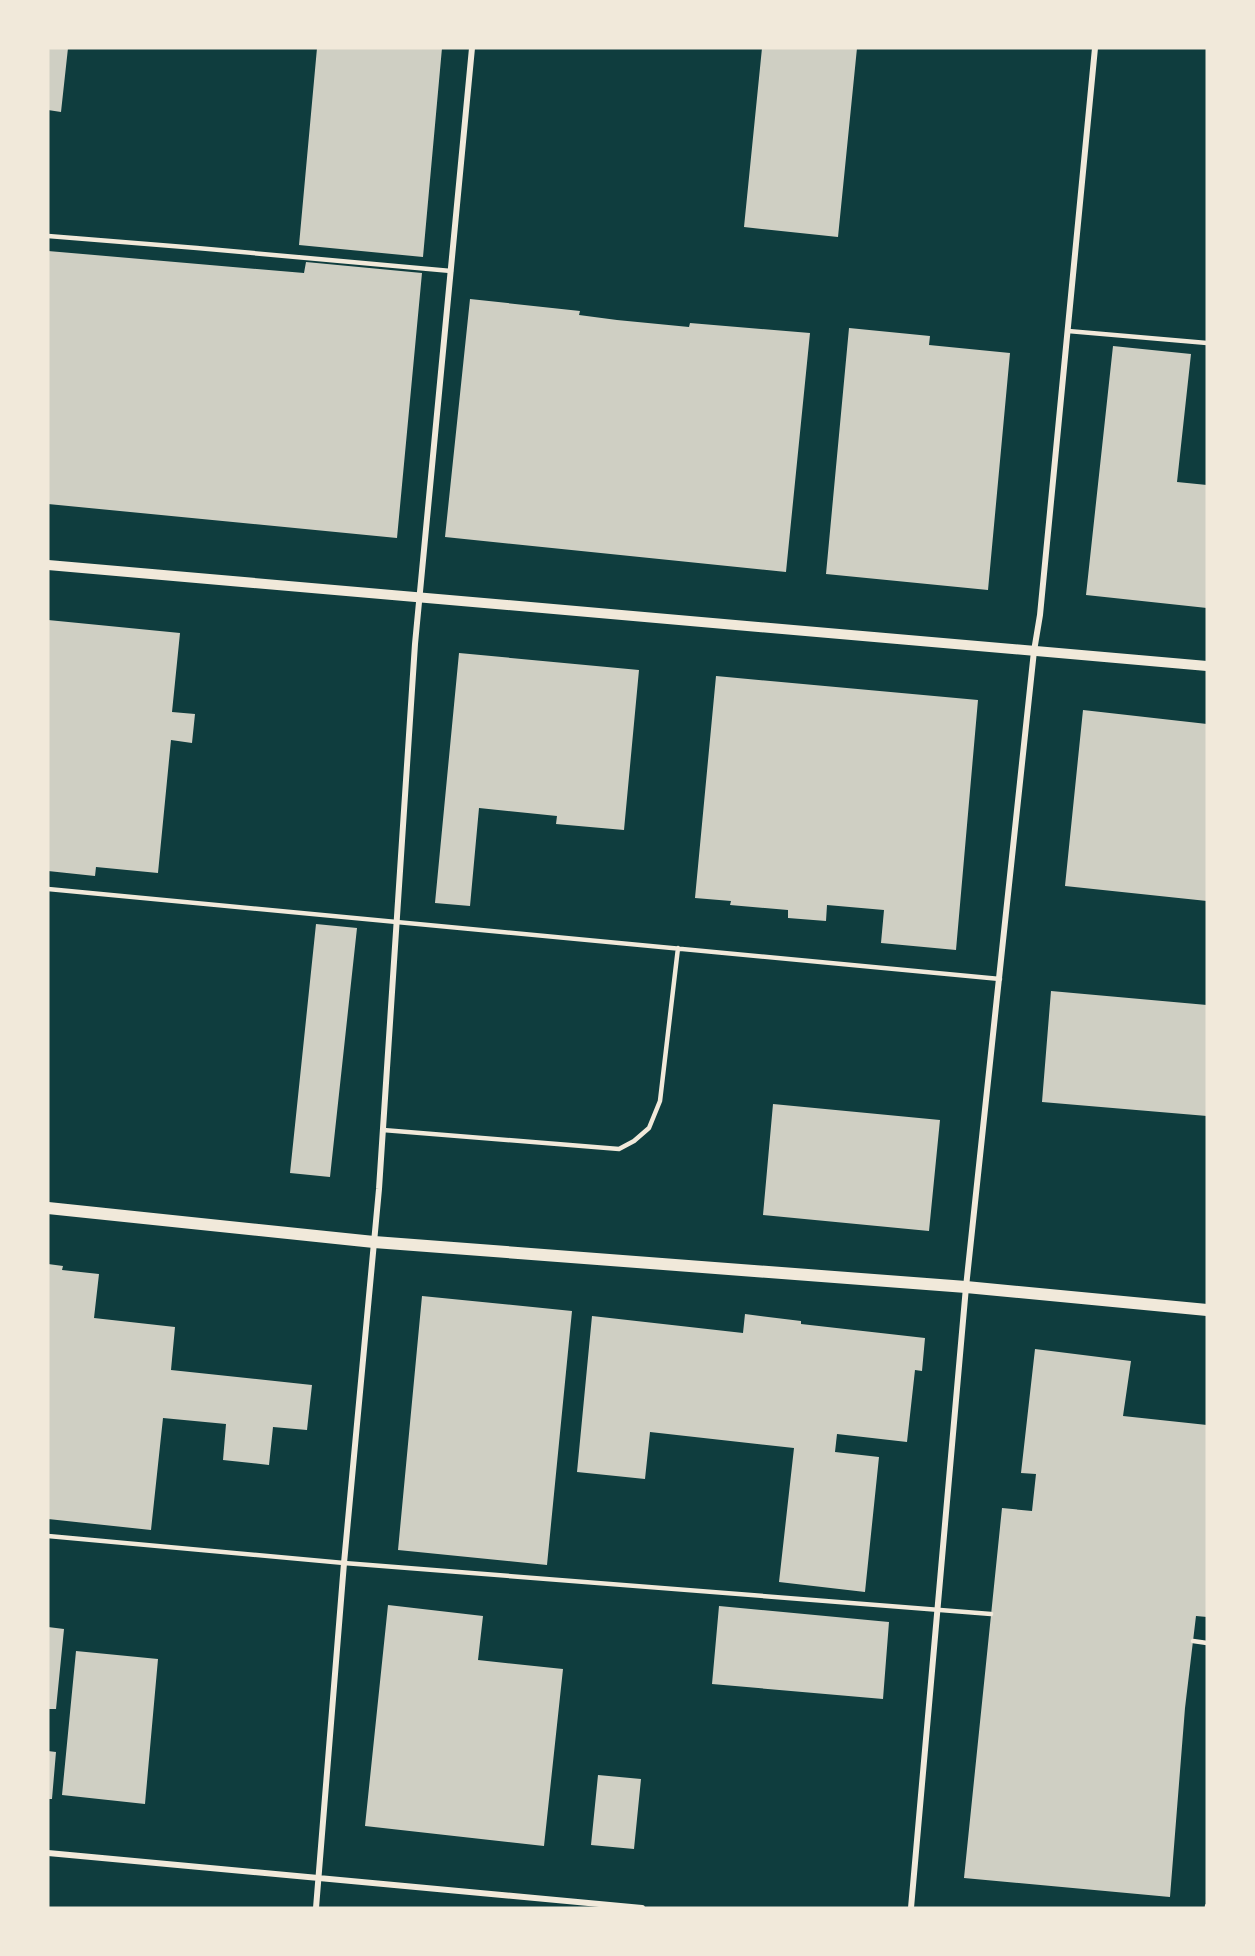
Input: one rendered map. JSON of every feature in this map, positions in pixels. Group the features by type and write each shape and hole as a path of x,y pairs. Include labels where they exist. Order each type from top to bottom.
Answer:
{"main road":[{"path":"48,1208 374,1242 966,1287 1207,1310"}],"street":[{"path":"315,1908 383,1130 419,598 472,48"},
{"path":"911,1908 966,1287 1034,651 1040,615 1095,48"},
{"path":"48,565 1207,666"},
{"path":"48,1853 642,1908"}],"lane":[{"path":"48,236 451,271"},
{"path":"1068,331 1207,343"},
{"path":"48,889 1000,979"},
{"path":"383,1130 619,1149 634,1141 649,1128 660,1101 678,948"},
{"path":"48,1536 344,1563 991,1614"},
{"path":"1193,1641 1207,1643"}],"building":[{"path":"48,48 68,48 61,112 48,110"},
{"path":"317,48 442,48 423,257 299,245"},
{"path":"762,48 857,48 838,237 744,227"},
{"path":"48,251 304,273 306,262 422,273 397,538 48,504"},
{"path":"470,299 580,311 579,315 617,320 689,327 690,323 810,333 786,572 445,537"},
{"path":"849,328 930,336 929,345 1010,353 988,590 826,574"},
{"path":"1113,346 1191,354 1177,482 1207,485 1207,608 1086,595"},
{"path":"48,620 180,633 172,712 195,714 192,743 171,740 158,873 96,867 95,876 48,871"},
{"path":"459,653 639,670 624,830 556,824 557,816 479,808 470,906 435,903"},
{"path":"716,676 978,700 956,950 881,943 884,910 827,905 826,921 788,918 788,910 730,905 731,901 695,898"},
{"path":"1083,710 1207,724 1207,901 1065,886"},
{"path":"316,924 357,928 330,1177 290,1173"},
{"path":"1051,991 1207,1005 1207,1116 1042,1102"},
{"path":"773,1104 940,1120 929,1231 763,1215"},
{"path":"48,1264 63,1266 62,1270 99,1274 94,1318 175,1327 171,1370 312,1385 307,1430 273,1427 269,1465 223,1460 226,1424 163,1418 151,1530 48,1519"},
{"path":"422,1296 572,1311 547,1565 398,1550"},
{"path":"745,1314 801,1321 801,1324 925,1338 922,1371 915,1370 907,1442 837,1434 835,1452 879,1457 865,1592 779,1582 794,1448 650,1432 645,1479 577,1472 592,1316 743,1333"},
{"path":"1035,1349 1131,1361 1123,1416 1207,1425 1207,1617 1196,1616 1185,1708 1170,1897 964,1878 1002,1508 1032,1511 1036,1474 1021,1473"},
{"path":"388,1605 483,1616 478,1660 563,1669 544,1846 365,1826"},
{"path":"719,1606 889,1622 883,1699 712,1684"},
{"path":"48,1627 64,1629 56,1709 48,1709"},
{"path":"76,1651 158,1659 145,1804 62,1795"},
{"path":"48,1751 56,1752 52,1799 48,1799"},
{"path":"598,1775 641,1779 634,1849 591,1845"}]}
